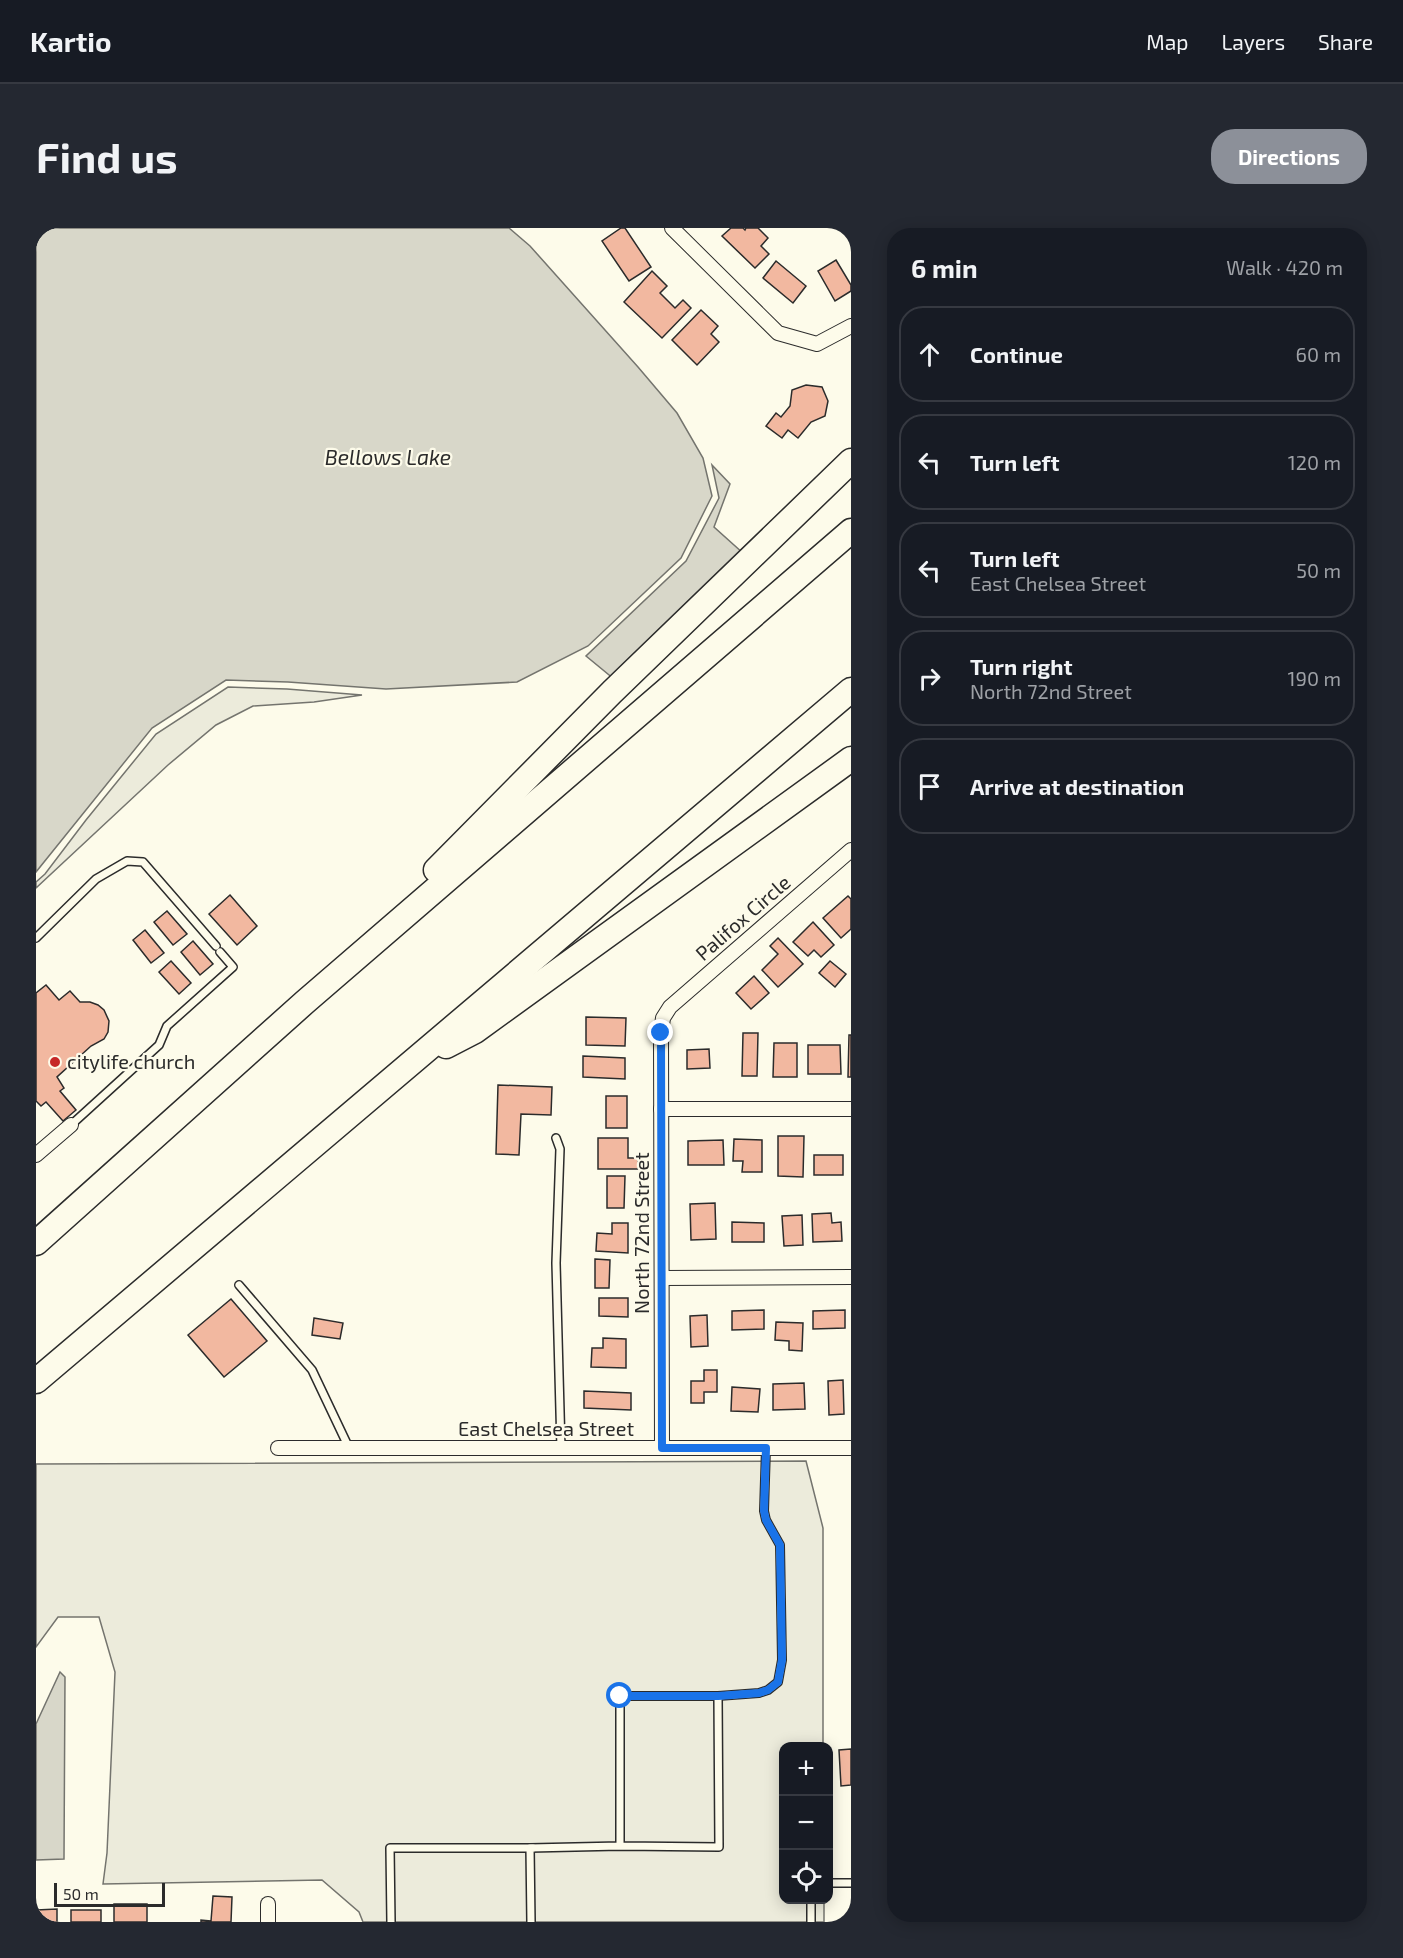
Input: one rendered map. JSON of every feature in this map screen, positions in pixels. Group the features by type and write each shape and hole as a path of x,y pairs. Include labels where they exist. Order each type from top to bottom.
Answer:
{"highway":[{"path":"305,1002 612,692 851,461"},
{"path":"36,1243 305,1002 851,531"},
{"path":"36,1381 851,690"},
{"path":"404,1068 475,1031 851,759"}],"street":[{"path":"672,228 778,333 817,344 851,326"},
{"name":"Palifox Circle","path":"663,1018 670,1006 851,850"},
{"name":"North 72nd Street","path":"662,1448 661,1033 663,1018"},
{"path":"661,1109 851,1109"},
{"path":"36,1155 71,1125"},
{"path":"662,1278 851,1277"},
{"name":"East Chelsea Street","path":"278,1448 851,1448"},
{"path":"268,1904 268,1922"}],"lane":[{"path":"36,938 96,879 127,861 143,862 233,967 166,1026 159,1045 71,1125"},
{"path":"556,1138 560,1149 556,1263 561,1448"},
{"path":"239,1285 312,1370 349,1448"},
{"path":"620,1846 620,1696 718,1696 759,1693 768,1690 778,1682 782,1660 780,1545 766,1520 764,1511 766,1448"},
{"path":"391,1922 390,1848 719,1847 718,1696"},
{"path":"531,1922 530,1848 533,1848"},
{"path":"833,1883 851,1883"},
{"path":"811,1904 811,1922"}],"shaded area":[{"path":"228,687 362,695 314,702 253,706 216,725 168,765 36,888 36,882 45,874 156,734"},
{"path":"806,1461 823,1528 823,1742 779,1742 779,1904 824,1904 824,1922 363,1922 359,1912 322,1880 103,1884 107,1853 115,1672 99,1617 58,1617 36,1647 36,1464"}],"water":[{"name":"Bellows Lake","path":"36,228 509,228 530,246 677,413 703,458 712,496 681,558 588,646 517,682 386,689 226,680 152,728 36,872"},
{"path":"712,465 730,484 714,527 744,554 614,679 586,656 686,561 719,498"},
{"path":"60,1672 65,1677 64,1859 36,1860 36,1724"}],"building":[{"path":"621,228 625,228 651,267 629,281 602,241"},
{"path":"731,228 745,230 746,228 758,228 768,238 761,246 769,254 755,268 722,236"},
{"path":"836,260 851,285 851,291 835,301 818,271"},
{"path":"776,261 806,286 793,303 763,278"},
{"path":"652,271 667,286 660,293 675,308 683,300 691,308 662,338 624,302"},
{"path":"701,310 718,326 711,334 719,342 697,365 672,340"},
{"path":"806,385 822,387 828,401 825,416 811,422 798,438 788,430 782,438 766,426 776,413 781,417 790,406 792,390"},
{"path":"230,895 257,926 237,945 209,914"},
{"path":"848,896 851,899 851,929 841,938 823,918"},
{"path":"167,911 187,934 173,945 154,922"},
{"path":"813,922 834,945 821,957 814,950 808,956 793,942"},
{"path":"145,930 164,953 151,963 133,940"},
{"path":"778,938 803,964 778,987 762,970 778,954 770,946"},
{"path":"193,941 213,964 200,975 181,952"},
{"path":"171,961 191,983 179,994 159,972"},
{"path":"830,961 846,974 835,987 819,973"},
{"path":"754,976 769,993 751,1009 736,993"},
{"name":"citylife church","path":"46,985 59,1000 70,991 80,1002 98,1005 104,1010 109,1021 108,1032 104,1039 91,1046 57,1077 64,1088 60,1091 76,1110 63,1121 46,1102 41,1106 36,1101 36,993"},
{"path":"586,1017 626,1018 625,1046 586,1045"},
{"path":"743,1033 758,1033 757,1076 742,1076"},
{"path":"849,1035 851,1035 851,1077 848,1077"},
{"path":"774,1043 797,1043 797,1077 773,1077"},
{"path":"808,1045 840,1045 841,1074 808,1074"},
{"path":"709,1049 710,1068 687,1069 687,1050"},
{"path":"583,1056 625,1058 625,1079 583,1077"},
{"path":"498,1085 552,1087 551,1115 521,1114 519,1155 496,1154"},
{"path":"606,1096 627,1096 627,1128 606,1128"},
{"path":"778,1136 804,1136 803,1177 778,1176"},
{"path":"598,1138 628,1138 628,1158 638,1158 638,1169 598,1169"},
{"path":"734,1139 762,1140 762,1172 742,1172 743,1161 733,1161"},
{"path":"723,1140 724,1165 688,1165 688,1141"},
{"path":"814,1155 843,1155 843,1175 814,1175"},
{"path":"607,1176 625,1176 624,1208 607,1208"},
{"path":"715,1203 716,1239 691,1240 690,1204"},
{"path":"831,1213 832,1223 841,1222 842,1241 813,1242 812,1214"},
{"path":"802,1215 803,1245 784,1246 782,1216"},
{"path":"732,1222 764,1223 764,1242 732,1242"},
{"path":"612,1223 628,1223 628,1253 596,1251 597,1233 612,1234"},
{"path":"595,1259 610,1260 609,1288 595,1288"},
{"path":"599,1298 628,1298 628,1317 599,1316"},
{"path":"231,1299 267,1341 224,1377 188,1335"},
{"path":"764,1310 764,1329 732,1330 732,1311"},
{"path":"845,1310 845,1328 813,1329 813,1311"},
{"path":"707,1315 708,1346 691,1347 690,1316"},
{"path":"314,1318 343,1323 340,1339 312,1335"},
{"path":"776,1322 803,1323 802,1351 789,1350 789,1341 775,1340"},
{"path":"603,1338 626,1339 626,1368 591,1367 592,1348 603,1348"},
{"path":"704,1370 717,1370 717,1392 704,1392 704,1403 691,1403 691,1381 704,1381"},
{"path":"843,1380 844,1414 829,1415 828,1381"},
{"path":"804,1383 805,1409 773,1410 773,1384"},
{"path":"732,1387 760,1389 758,1412 731,1411"},
{"path":"584,1391 631,1393 631,1410 584,1408"},
{"path":"851,1749 851,1785 841,1786 839,1750"},
{"path":"213,1896 232,1897 231,1922 201,1922 201,1920 211,1921"},
{"path":"114,1904 147,1904 147,1922 114,1922"},
{"path":"57,1909 57,1922 36,1922 36,1910"},
{"path":"71,1910 101,1910 101,1922 71,1922"}],"place":[{"name":"citylife church","path":"55,1062"}],"route":[{"path":"620,1696 718,1696 759,1693 768,1690 778,1682 782,1660 780,1545 766,1520 764,1511 766,1448 662,1448 661,1033"}]}
